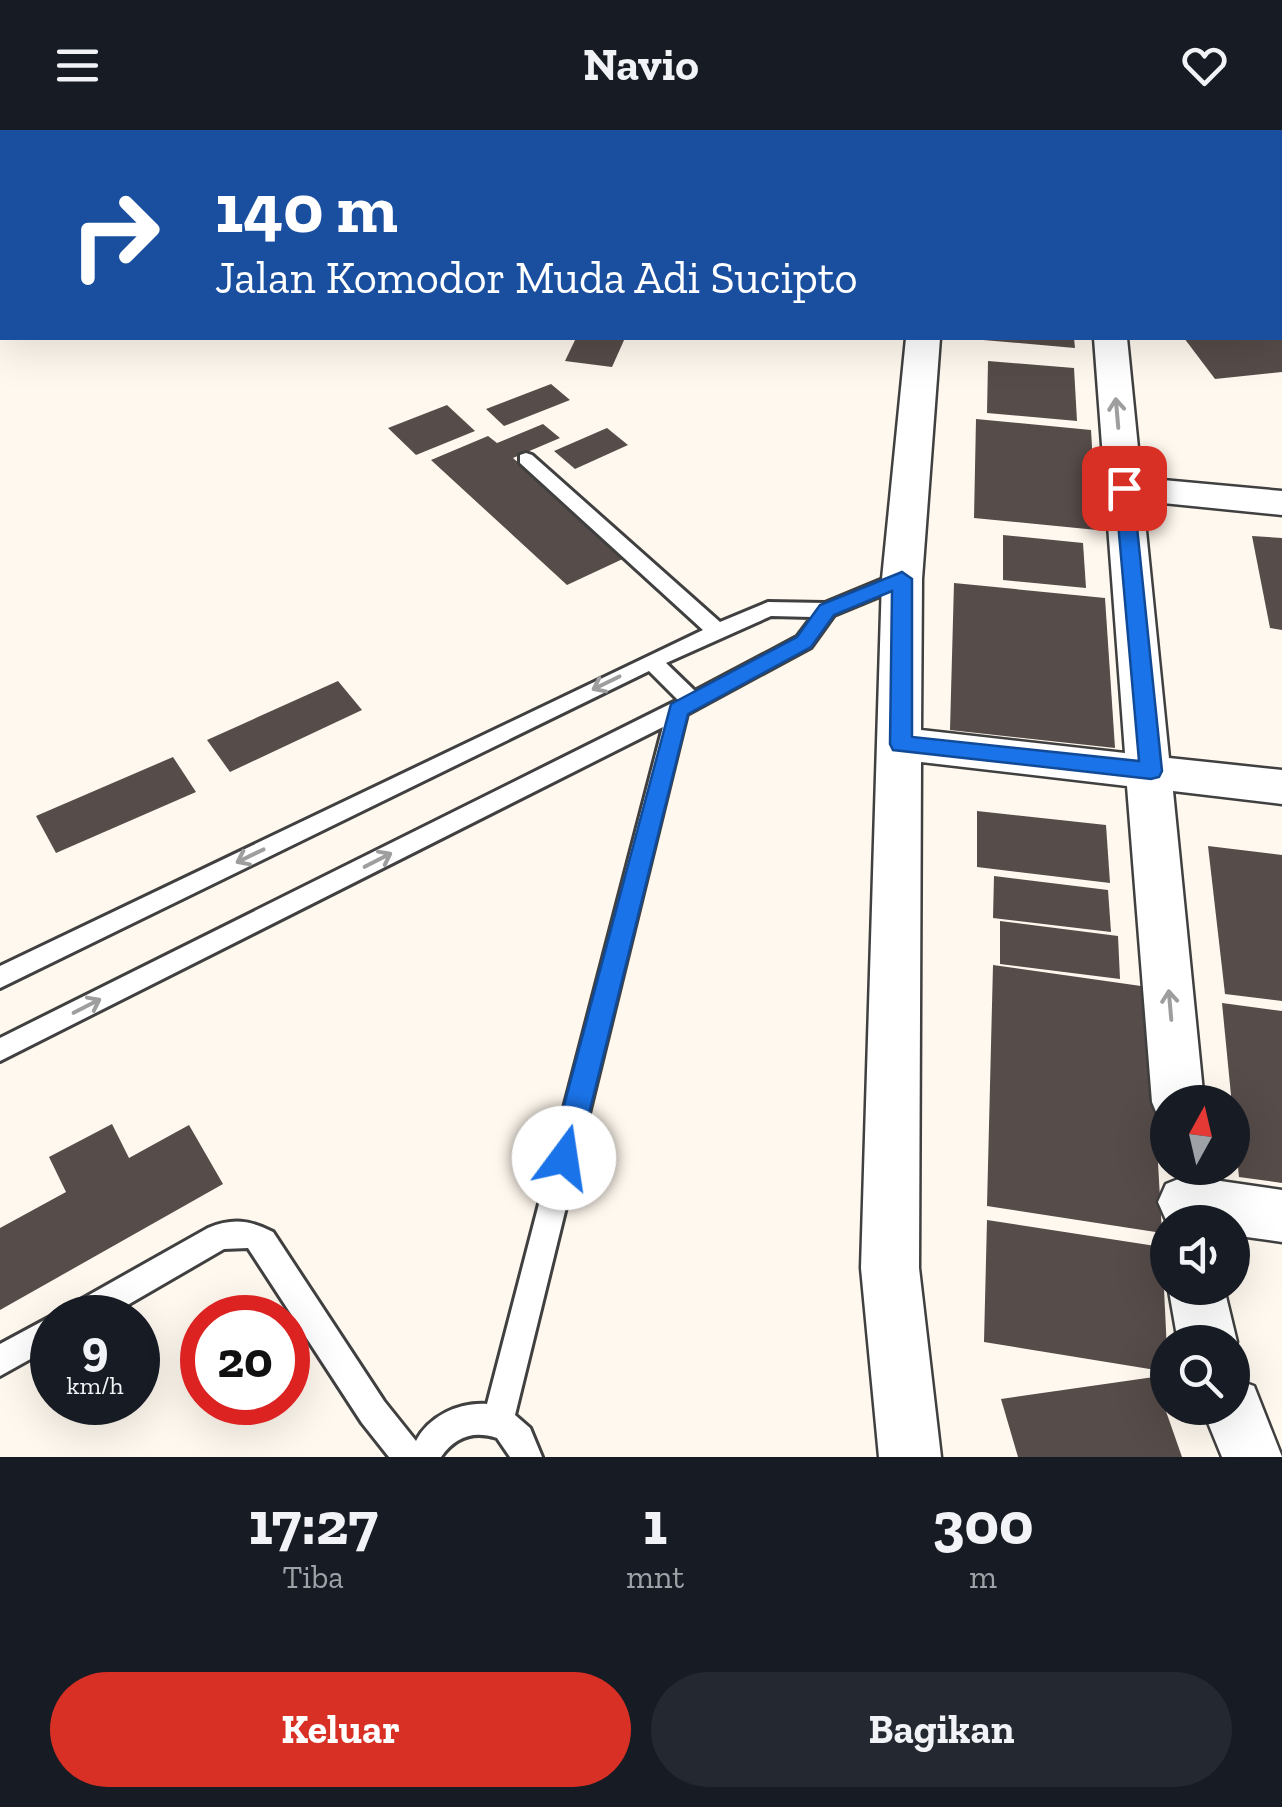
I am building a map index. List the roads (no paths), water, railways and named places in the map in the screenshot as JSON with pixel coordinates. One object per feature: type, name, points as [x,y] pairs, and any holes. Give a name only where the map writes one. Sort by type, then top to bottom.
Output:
[{"type":"street","points":[[910,1457],[890,1268],[902,579],[923,340]]},
{"type":"street","points":[[1110,340],[1177,1085]]},
{"type":"street","points":[[1124,488],[1282,503]]},
{"type":"street","points":[[901,744],[1282,786]]},
{"type":"street","points":[[1186,1197],[1282,1216]]},
{"type":"street","points":[[1240,1425],[1254,1457]]},
{"type":"lane","points":[[526,459],[718,632]]},
{"type":"lane","points":[[0,978],[652,661],[768,610],[827,610],[902,579]]},
{"type":"lane","points":[[0,1050],[686,706],[804,642],[827,610]]},
{"type":"lane","points":[[652,661],[686,706]]},
{"type":"lane","points":[[498,1420],[686,706]]},
{"type":"lane","points":[[116,1295],[218,1237],[236,1232],[252,1235],[263,1242],[373,1412],[409,1457]]},
{"type":"lane","points":[[0,1360],[30,1343]]},
{"type":"lane","points":[[424,1457],[428,1444],[447,1425],[473,1417],[498,1420],[514,1432],[526,1457]]}]
